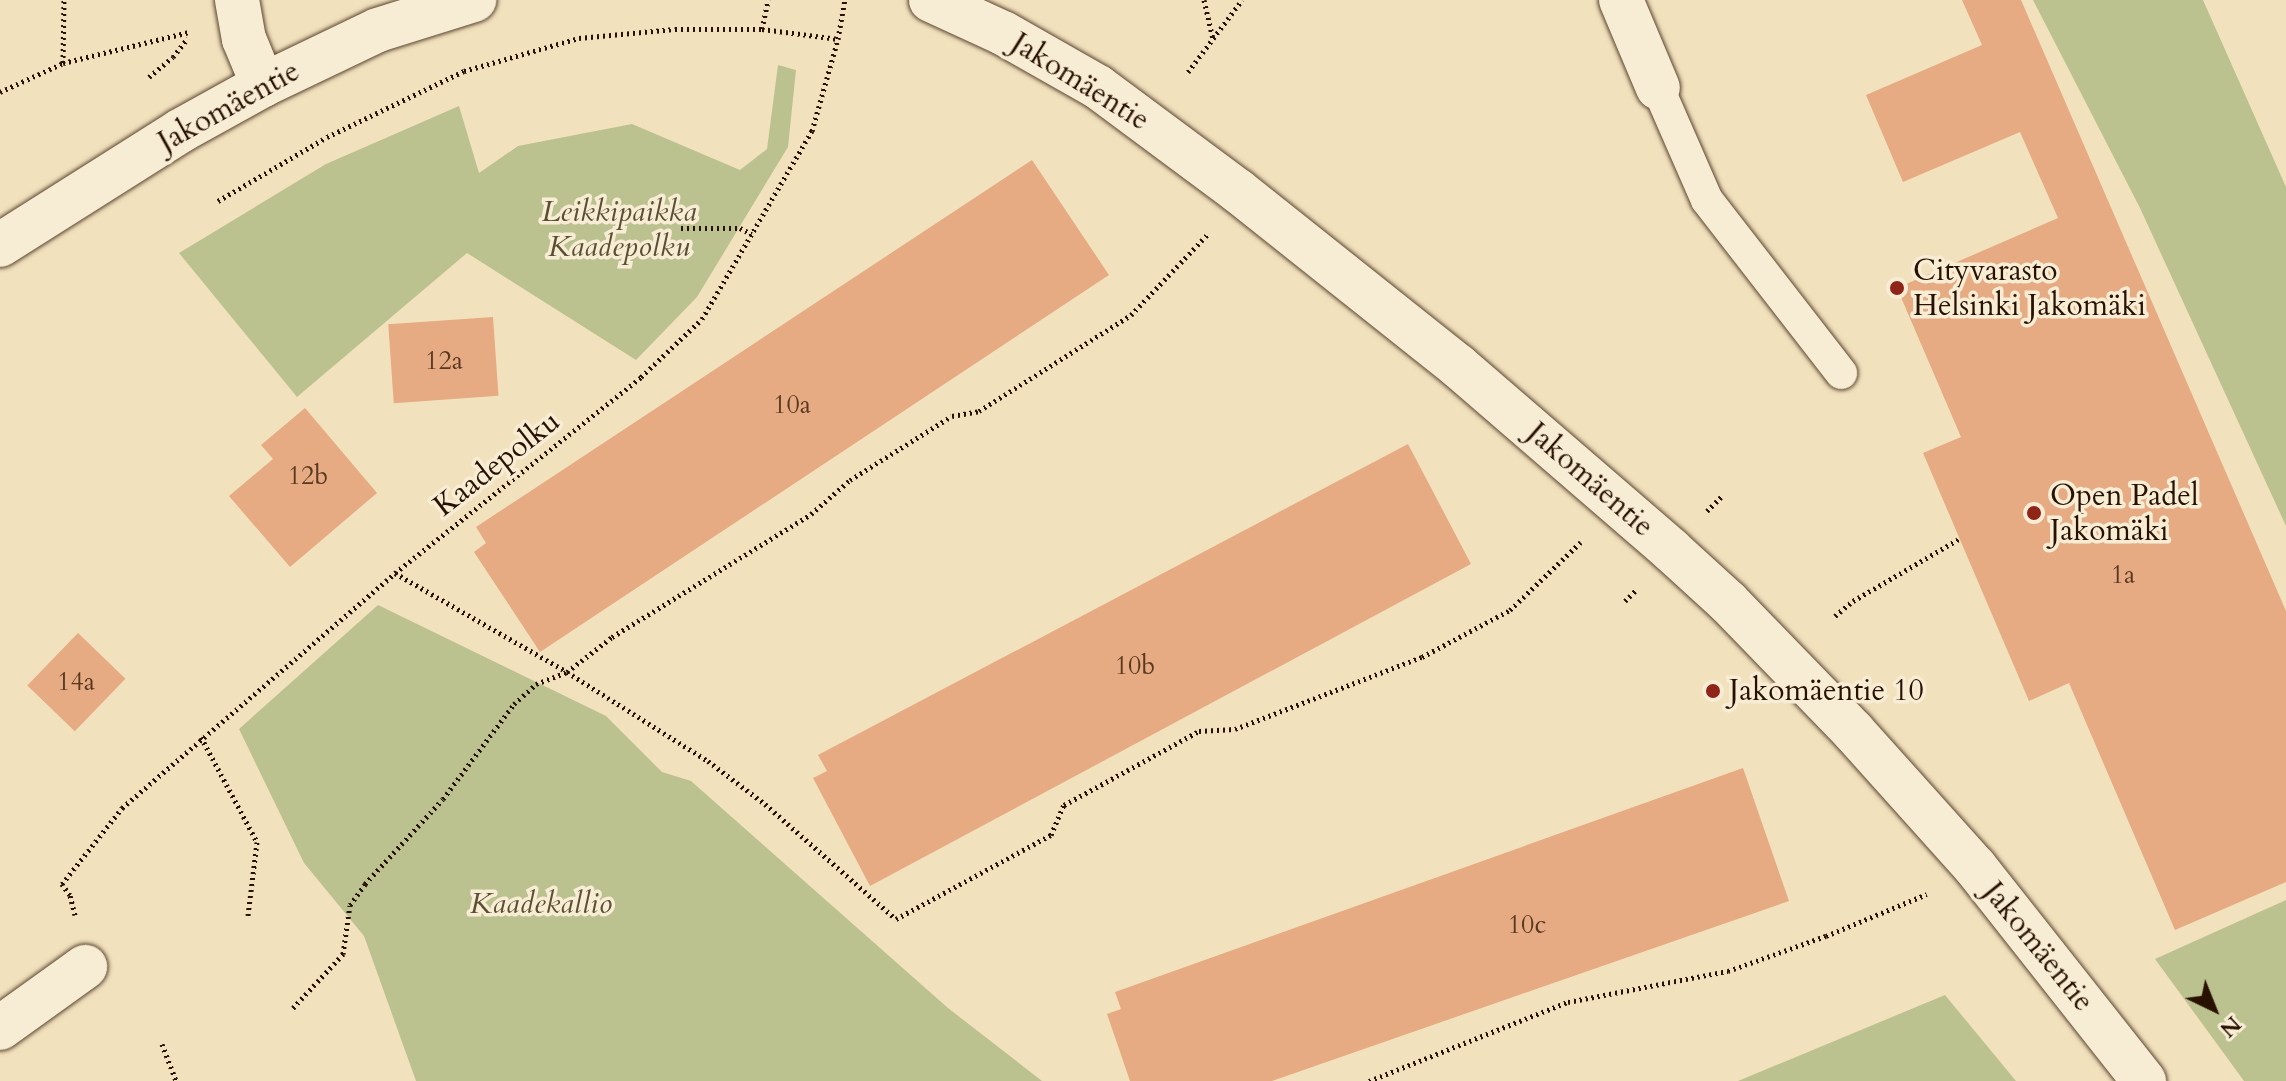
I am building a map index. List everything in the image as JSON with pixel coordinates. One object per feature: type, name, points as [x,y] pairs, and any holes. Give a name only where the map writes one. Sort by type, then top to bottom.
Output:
[{"type":"street","points":[[237,0],[244,39],[263,85]]},
{"type":"street","name":"Jakomäentie","points":[[0,245],[180,131],[263,85],[378,30],[474,0]]},
{"type":"street","name":"Jakomäentie","points":[[931,0],[1003,33],[1098,87],[1238,191],[1458,366],[1728,602],[1853,731],[1975,867],[2144,1081]]},
{"type":"street","points":[[1621,0],[1658,88]]},
{"type":"street","points":[[0,1028],[85,967]]},
{"type":"lane","points":[[1658,88],[1707,200],[1841,373]]},
{"type":"path","points":[[63,63],[64,0]]},
{"type":"path","points":[[762,29],[768,0]]},
{"type":"path","name":"Kaadepolku","points":[[62,884],[122,808],[201,737],[395,573],[641,377],[702,319],[812,131],[838,39],[845,0]]},
{"type":"path","points":[[1204,0],[1213,40]]},
{"type":"path","points":[[1188,72],[1242,0]]},
{"type":"path","points":[[218,201],[327,137],[464,71],[579,38],[675,29],[762,29],[838,39]]},
{"type":"path","points":[[0,92],[63,63],[193,31]]},
{"type":"path","points":[[293,1008],[343,954],[350,905],[365,884],[443,799],[514,704],[536,684],[567,672],[612,637],[811,514],[850,480],[952,416],[979,411],[1131,315],[1207,235],[1238,191]]},
{"type":"path","points":[[681,228],[740,228],[752,234]]},
{"type":"path","points":[[395,573],[567,672],[708,761],[765,804],[896,919],[1051,835],[1064,805],[1199,731],[1235,729],[1422,657],[1510,610],[1574,550],[1616,503]]},
{"type":"path","points":[[1835,616],[1853,601],[1959,539]]},
{"type":"path","points":[[201,737],[257,842],[248,915]]},
{"type":"path","points":[[1369,1081],[1568,1002],[1728,971],[1908,904],[1975,867]]},
{"type":"path","points":[[162,1044],[176,1081]]},
{"type":"green space","points":[[2033,0],[2203,0],[2286,187],[2286,526],[2140,208]]},
{"type":"green space","name":"Leikkipaikka Kaadepolku","points":[[778,65],[796,70],[788,147],[697,297],[636,360],[467,253],[297,397],[179,253],[326,164],[459,106],[479,173],[518,146],[632,124],[740,170],[767,149]]},
{"type":"green space","name":"Kaadekallio","points":[[378,605],[606,716],[662,772],[691,781],[948,1008],[1042,1081],[416,1081],[364,936],[304,863],[239,729]]},
{"type":"green space","points":[[2286,900],[2286,1081],[2244,1081],[2155,959]]},
{"type":"green space","points":[[1945,995],[2016,1081],[1738,1081]]},
{"type":"building","points":[[1962,0],[2021,0],[2286,611],[2286,882],[2175,930],[2069,683],[2029,701],[1923,453],[1961,437],[1897,288],[2058,218],[2020,132],[1903,182],[1866,95],[1982,45]]},
{"type":"building","points":[[1032,160],[1109,275],[540,652],[474,552],[486,543],[476,527]]},
{"type":"building","points":[[493,317],[499,396],[394,403],[388,324]]},
{"type":"building","points":[[305,408],[377,493],[290,567],[229,496],[273,459],[261,445]]},
{"type":"building","points":[[1408,444],[1471,564],[870,886],[813,778],[827,771],[818,755]]},
{"type":"building","points":[[78,633],[125,679],[75,731],[27,686]]},
{"type":"building","points":[[1743,768],[1789,901],[1272,1081],[1130,1081],[1107,1014],[1121,1009],[1115,992]]},
{"type":"place","name":"Cityvarasto Helsinki Jakomäki","points":[[1897,288]]},
{"type":"place","name":"Open Padel Jakomäki","points":[[2034,513]]},
{"type":"place","name":"Jakomäentie 10","points":[[1713,691]]}]
